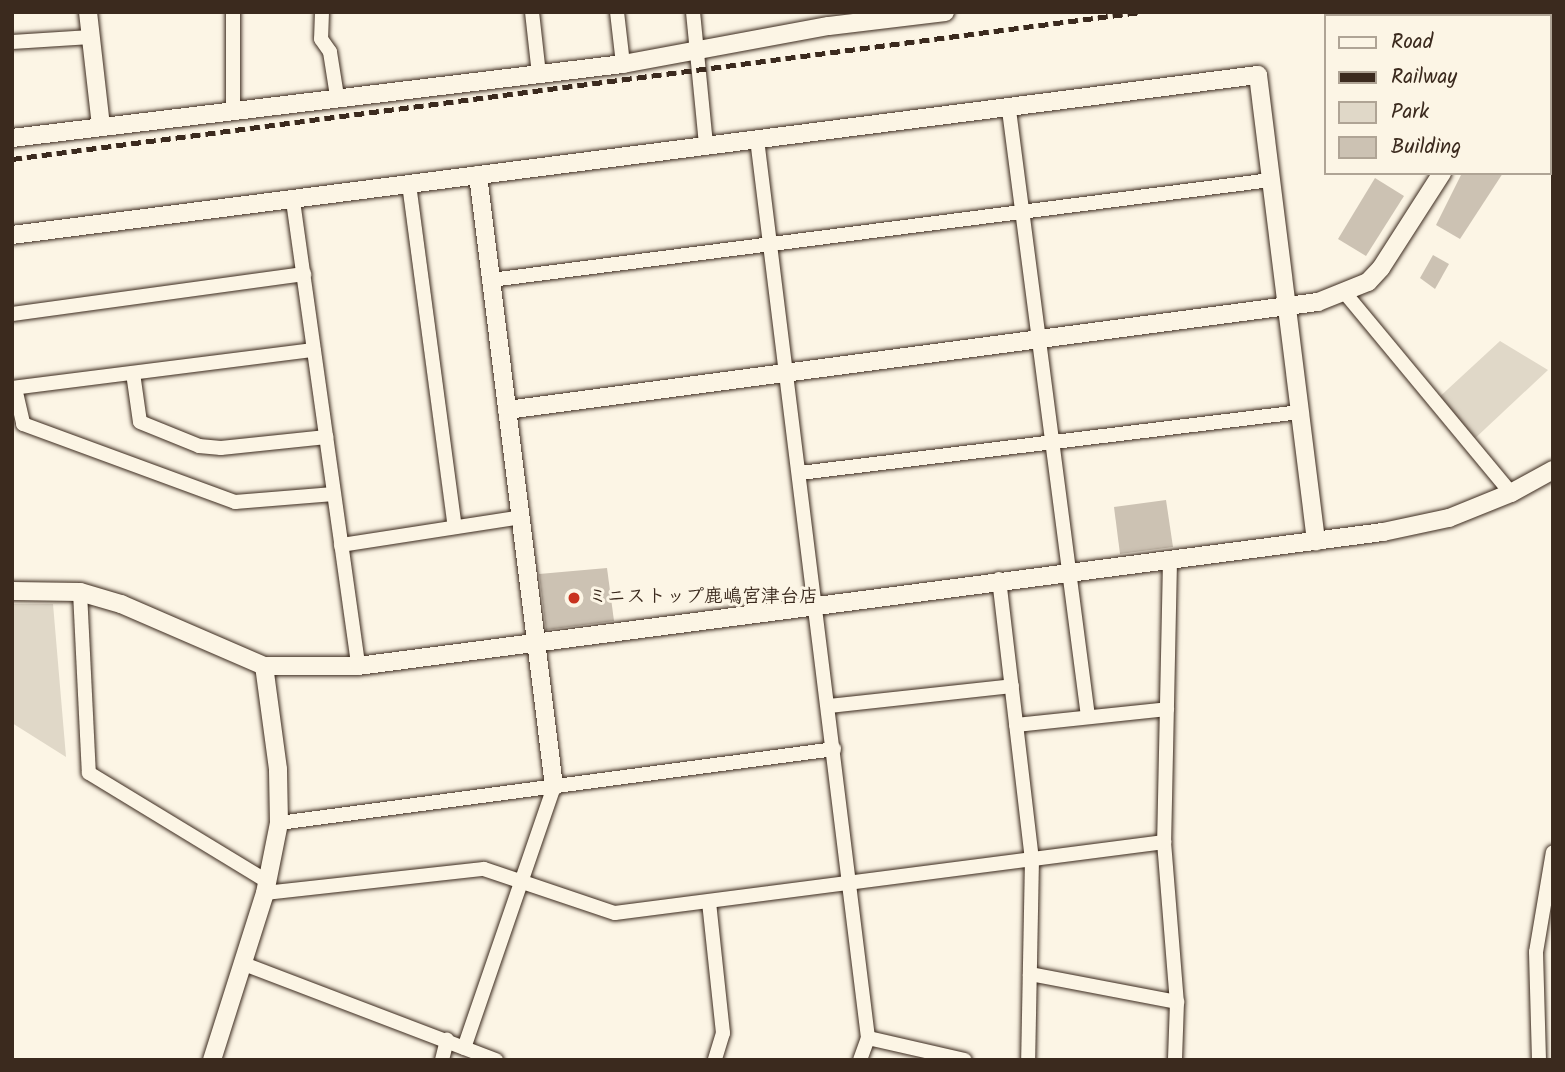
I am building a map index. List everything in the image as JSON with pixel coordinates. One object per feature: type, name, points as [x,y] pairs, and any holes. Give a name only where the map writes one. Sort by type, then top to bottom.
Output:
[{"type":"street","points":[[88,12],[101,126]]},
{"type":"street","points":[[233,12],[233,108]]},
{"type":"street","points":[[322,12],[321,39],[330,52],[337,96]]},
{"type":"street","points":[[531,12],[539,74]]},
{"type":"street","points":[[617,12],[623,64]]},
{"type":"street","points":[[693,12],[706,145]]},
{"type":"street","points":[[12,138],[233,108],[623,64],[699,52],[828,19],[945,12]]},
{"type":"street","points":[[12,42],[91,37]]},
{"type":"street","points":[[12,235],[293,201],[706,145],[1009,110],[1258,75],[1316,541]]},
{"type":"street","points":[[1009,110],[1088,718]]},
{"type":"street","points":[[757,139],[817,603],[868,1038],[860,1060]]},
{"type":"street","points":[[464,1048],[554,786],[478,175]]},
{"type":"street","points":[[507,410],[1287,308],[1345,293],[1368,282],[1396,251],[1441,175]]},
{"type":"street","points":[[491,280],[1271,180]]},
{"type":"street","points":[[409,184],[455,527]]},
{"type":"street","points":[[293,201],[358,666]]},
{"type":"street","points":[[12,314],[304,274]]},
{"type":"street","points":[[1345,293],[1511,493]]},
{"type":"street","points":[[314,350],[14,388],[23,424],[235,502],[334,494]]},
{"type":"street","points":[[133,373],[140,422],[199,446],[221,448],[326,436]]},
{"type":"street","points":[[800,473],[1300,412]]},
{"type":"street","points":[[12,591],[80,592],[121,604],[264,666],[358,666],[999,579],[1170,561],[1316,541],[1449,517],[1511,493],[1553,470]]},
{"type":"street","points":[[341,545],[521,517]]},
{"type":"street","points":[[1170,561],[1164,842],[1177,1002],[1175,1060]]},
{"type":"street","points":[[999,579],[1032,859],[1028,1060]]},
{"type":"street","points":[[80,592],[89,773],[266,888],[484,869],[615,913],[1164,842]]},
{"type":"street","points":[[212,1060],[266,888],[279,823],[278,769],[264,666]]},
{"type":"street","points":[[829,706],[1012,687]]},
{"type":"street","points":[[1016,725],[1167,709]]},
{"type":"street","points":[[279,823],[834,750]]},
{"type":"street","points":[[1539,1060],[1536,952],[1553,852]]},
{"type":"street","points":[[709,902],[723,1033],[715,1060]]},
{"type":"street","points":[[244,964],[496,1060]]},
{"type":"street","points":[[1030,974],[1177,1002]]},
{"type":"street","points":[[868,1038],[936,1057],[965,1060]]},
{"type":"street","points":[[442,1060],[447,1041]]},
{"type":"green space","points":[[1500,341],[1548,370],[1470,443],[1435,401]]},
{"type":"green space","points":[[12,604],[53,604],[66,757],[12,723]]},
{"type":"building","points":[[1461,175],[1502,175],[1460,239],[1436,225]]},
{"type":"building","points":[[1375,178],[1404,196],[1366,256],[1338,239]]},
{"type":"building","points":[[1433,255],[1449,264],[1435,289],[1420,278]]},
{"type":"building","points":[[1166,500],[1173,547],[1120,554],[1114,507]]},
{"type":"building","name":"ミニストップ鹿嶋宮津台店","points":[[607,568],[614,621],[546,630],[539,574]]},
{"type":"railway","points":[[12,159],[1140,12]]},
{"type":"place","name":"ミニストップ鹿嶋宮津台店","points":[[574,598]]}]
